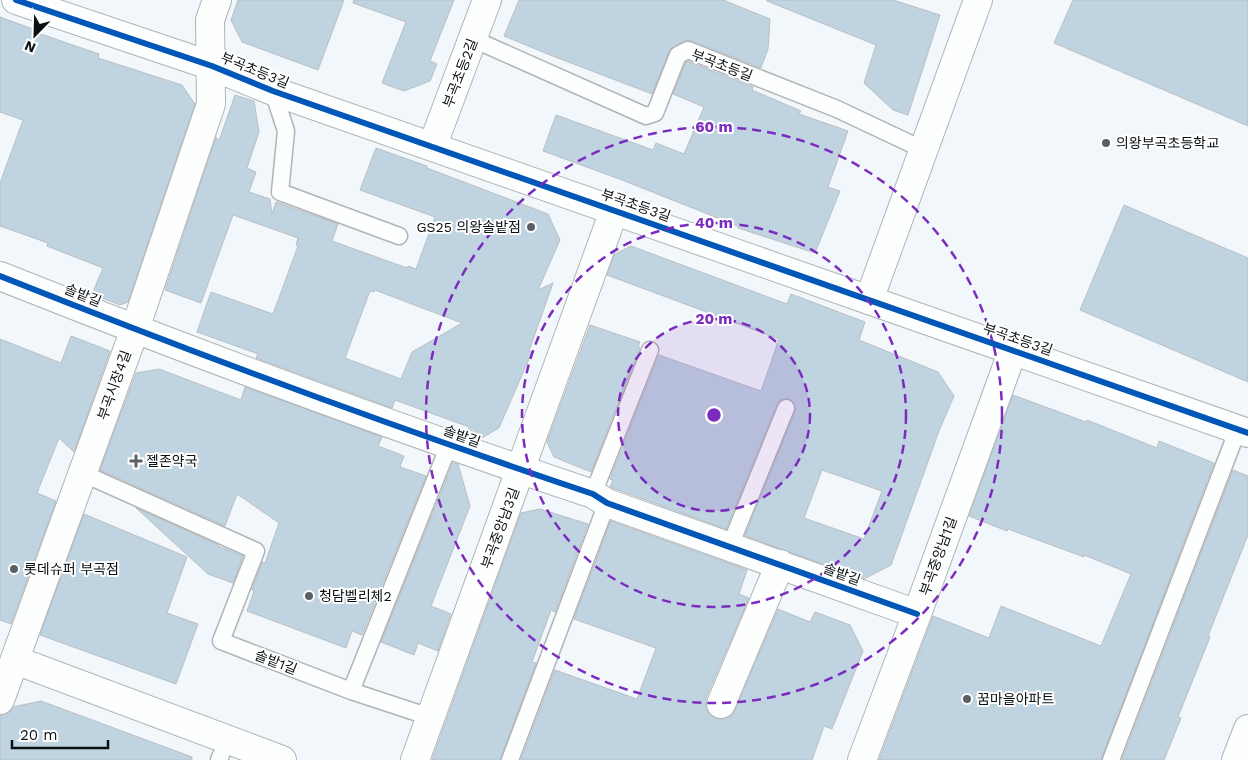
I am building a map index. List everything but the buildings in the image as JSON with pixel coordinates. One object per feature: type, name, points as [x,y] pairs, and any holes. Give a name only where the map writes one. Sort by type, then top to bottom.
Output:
[{"type":"street","name":"부곡초등3길","points":[[16,0],[212,66],[273,91],[1243,431]]},
{"type":"street","name":"부곡시장4길","points":[[0,700],[135,329],[211,104],[210,20],[217,0]]},
{"type":"street","name":"부곡초등2길","points":[[432,147],[487,0]]},
{"type":"street","points":[[869,300],[978,0]]},
{"type":"street","name":"부곡중앙남3길","points":[[415,760],[614,211]]},
{"type":"street","name":"솔밭길","points":[[0,276],[135,329],[449,445],[917,614]]},
{"type":"street","name":"부곡중앙남1길","points":[[862,760],[1013,350]]},
{"type":"street","points":[[721,704],[780,564]]},
{"type":"street","points":[[15,660],[282,760]]},
{"type":"street","points":[[1236,760],[1248,729]]},
{"type":"lane","name":"부곡초등길","points":[[473,39],[646,116],[655,113],[678,55],[688,50],[837,109],[924,150]]},
{"type":"lane","name":"부곡초등3길","points":[[273,91],[286,131],[280,192],[399,236]]},
{"type":"lane","points":[[510,760],[650,350]]},
{"type":"lane","points":[[730,546],[786,408]]},
{"type":"lane","name":"부곡초등3길","points":[[1111,760],[1243,431]]},
{"type":"lane","points":[[430,717],[351,691],[449,445]]},
{"type":"lane","name":"솔밭1길","points":[[82,473],[256,550],[221,641],[351,691]]},
{"type":"cycle path","points":[[16,0],[212,66],[273,91],[1248,433]]},
{"type":"cycle path","points":[[0,276],[147,334],[295,389],[593,494],[607,503],[917,614]]},
{"type":"place","name":"의왕부곡초등학교","points":[[1106,143]]},
{"type":"place","name":"GS25 의왕솔밭점","points":[[531,227]]},
{"type":"place","name":"젤존약국","points":[[136,461]]},
{"type":"place","name":"롯데슈퍼 부곡점","points":[[14,569]]},
{"type":"place","name":"청담벨리체2","points":[[309,596]]},
{"type":"place","name":"꿈마을아파트","points":[[967,699]]}]
